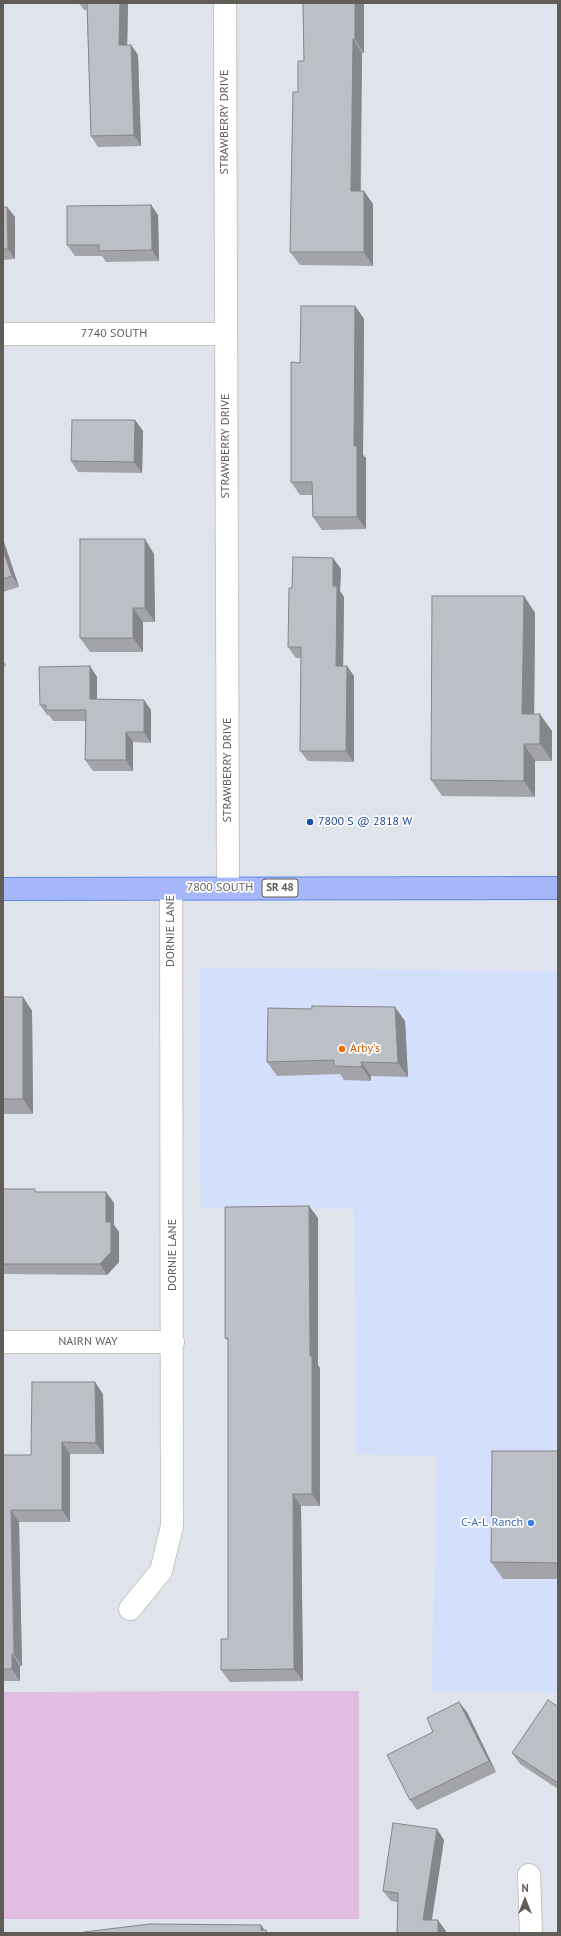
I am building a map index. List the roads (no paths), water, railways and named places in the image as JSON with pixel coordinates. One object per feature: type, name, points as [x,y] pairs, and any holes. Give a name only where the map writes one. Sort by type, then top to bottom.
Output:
[{"type":"main road","name":"7800 SOUTH","points":[[3,889],[558,888]]},
{"type":"street","name":"STRAWBERRY DRIVE","points":[[225,3],[228,888]]},
{"type":"street","name":"7740 SOUTH","points":[[3,334],[225,334]]},
{"type":"street","name":"DORNIE LANE","points":[[130,1609],[161,1571],[172,1526],[173,1342],[171,889]]},
{"type":"street","name":"NAIRN WAY","points":[[3,1342],[173,1342]]},
{"type":"street","points":[[529,1875],[531,1933]]},
{"type":"place","name":"7800 S @ 2818 W","points":[[310,822]]},
{"type":"place","name":"Arby's","points":[[342,1049]]},
{"type":"place","name":"C-A-L Ranch","points":[[531,1523]]}]
